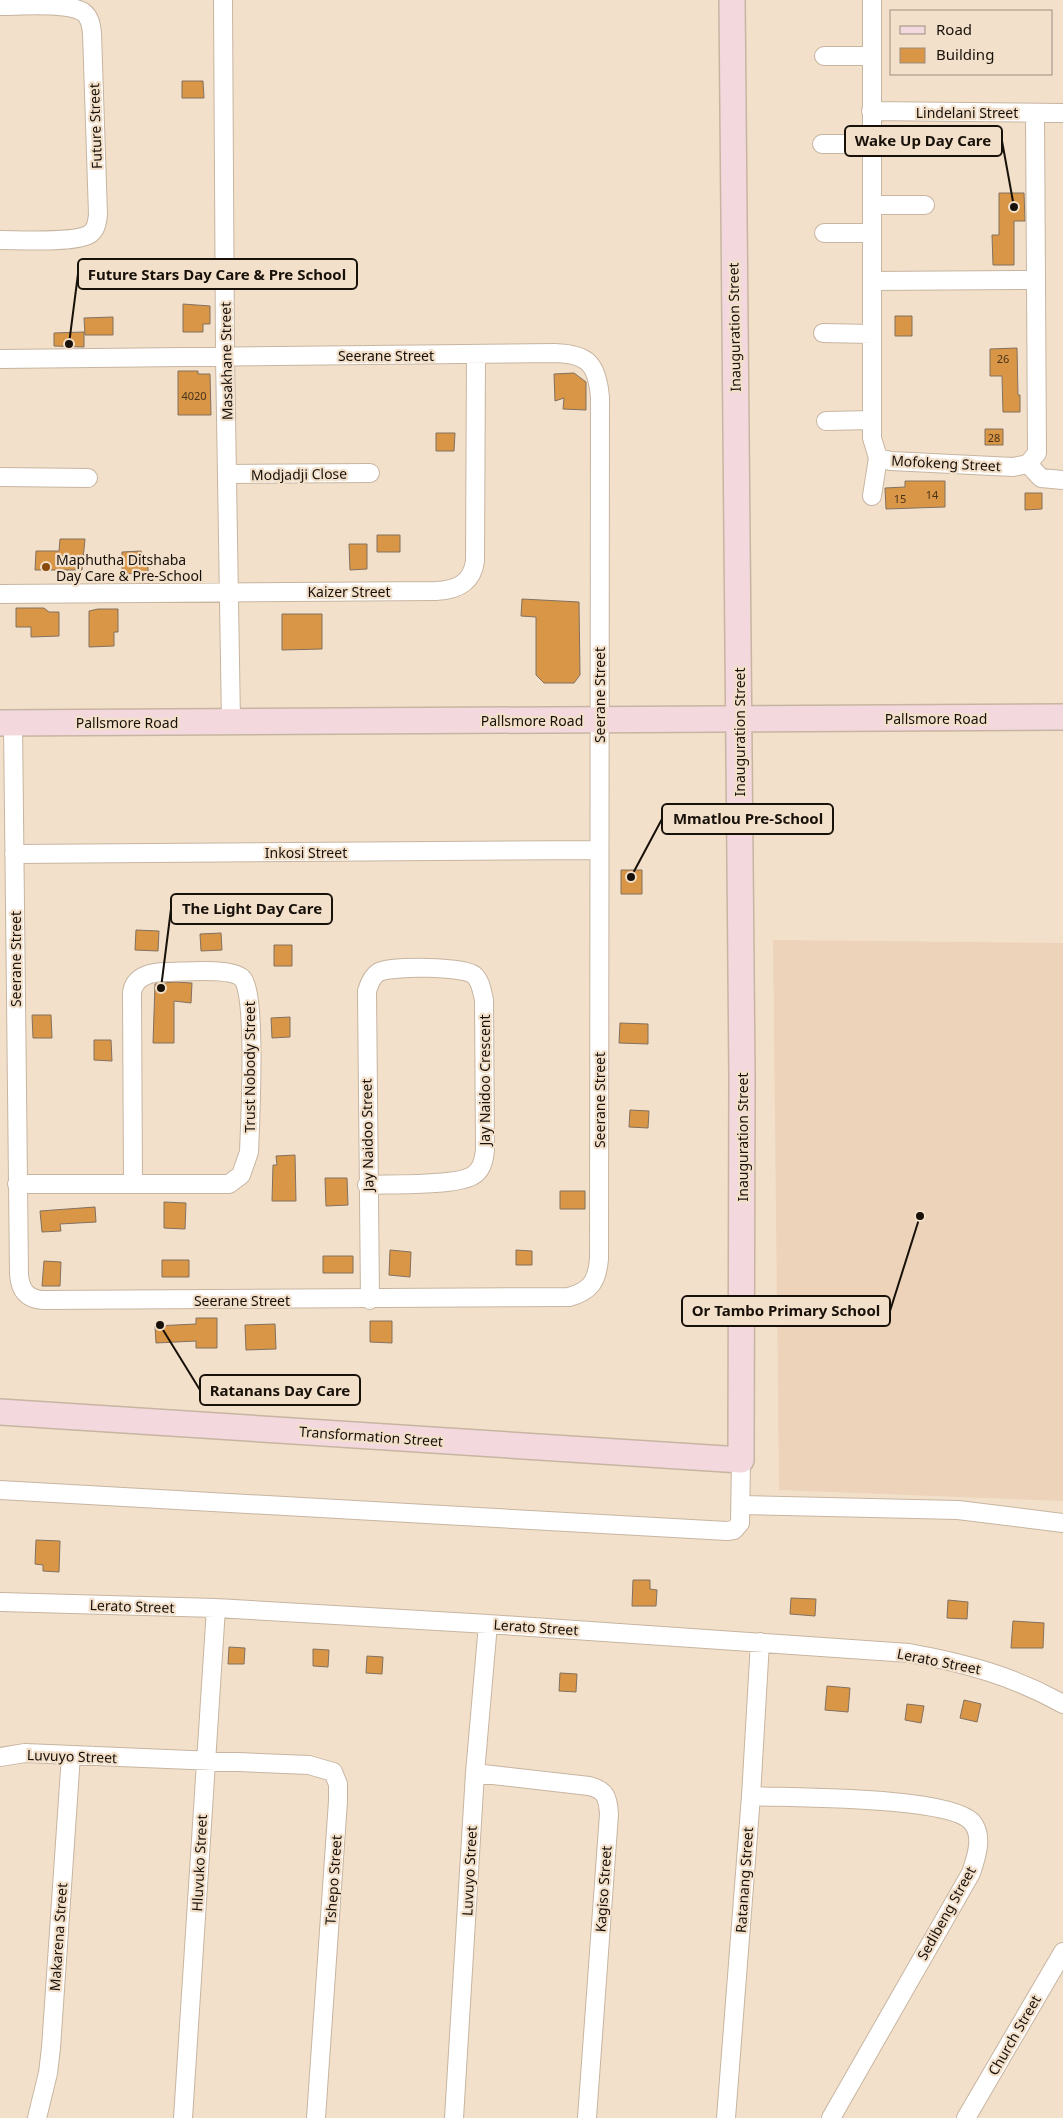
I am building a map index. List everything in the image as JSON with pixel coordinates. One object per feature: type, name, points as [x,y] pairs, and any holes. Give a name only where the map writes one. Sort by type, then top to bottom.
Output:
[{"type":"street","name":"Masakhane Street","points":[[223,0],[230,722]]},
{"type":"street","name":"Inauguration Street","points":[[0,1490],[727,1531],[734,1530],[740,1523],[742,1076],[732,0]]},
{"type":"street","name":"Mofokeng Street","points":[[872,0],[872,438],[878,458],[891,461],[1013,467],[1028,464]]},
{"type":"street","name":"Future Street","points":[[0,6],[64,7],[82,11],[87,16],[92,33],[98,215],[94,231],[88,235],[70,238],[0,240]]},
{"type":"street","points":[[824,56],[872,56]]},
{"type":"street","name":"Lindelani Street","points":[[872,111],[1063,113]]},
{"type":"street","points":[[1035,113],[1038,444],[1034,458],[1028,464],[1041,478],[1063,480]]},
{"type":"street","points":[[822,144],[872,144]]},
{"type":"street","points":[[872,205],[926,206]]},
{"type":"street","points":[[824,234],[872,232]]},
{"type":"street","points":[[872,281],[1036,280]]},
{"type":"street","points":[[823,333],[872,334]]},
{"type":"street","name":"Seerane Street","points":[[0,359],[225,355],[566,353],[586,358],[596,374],[600,397],[599,1259],[595,1281],[590,1288],[580,1294],[569,1296],[370,1300],[43,1300],[31,1298],[23,1291],[19,1281],[17,1184],[14,854],[6,723]]},
{"type":"street","name":"Kaizer Street","points":[[0,594],[436,591],[456,589],[469,579],[474,571],[475,561],[476,354]]},
{"type":"street","points":[[826,421],[872,420]]},
{"type":"street","points":[[872,496],[878,458]]},
{"type":"street","name":"Modjadji Close","points":[[228,474],[370,473]]},
{"type":"street","points":[[0,477],[88,478]]},
{"type":"street","name":"Pallsmore Road","points":[[6,723],[1063,717]]},
{"type":"street","name":"Inkosi Street","points":[[14,854],[599,850]]},
{"type":"street","name":"Jay Naidoo Crescent","points":[[367,1185],[457,1181],[468,1178],[481,1167],[485,1150],[484,1000],[478,980],[470,972],[454,969],[390,969],[378,973]]},
{"type":"street","name":"Trust Nobody Street","points":[[17,1184],[133,1182],[229,1184],[235,1181],[245,1168],[249,1152],[251,1008],[246,984],[237,975],[220,972],[160,972],[143,976],[134,983],[132,993],[133,1182]]},
{"type":"street","name":"Jay Naidoo Street","points":[[370,1300],[366,1001],[369,983],[378,973]]},
{"type":"street","name":"Transformation Street","points":[[0,1412],[741,1460]]},
{"type":"street","points":[[741,1505],[958,1510],[1063,1523]]},
{"type":"street","name":"Lerato Street","points":[[0,1602],[216,1608],[760,1642],[909,1654],[972,1665],[1020,1682],[1063,1704]]},
{"type":"street","name":"Hluvuko Street","points":[[183,2118],[216,1608]]},
{"type":"street","name":"Luvuyo Street","points":[[454,2118],[475,1773],[488,1624]]},
{"type":"street","name":"Ratanang Street","points":[[726,2118],[751,1796],[760,1642]]},
{"type":"street","name":"Luvuyo Street","points":[[0,1757],[25,1753],[205,1762]]},
{"type":"street","name":"Makarena Street","points":[[37,2118],[48,2073],[51,2048],[71,1755]]},
{"type":"street","name":"Tshepo Street","points":[[205,1762],[309,1765],[328,1769],[336,1776],[338,1801],[316,2118]]},
{"type":"street","name":"Kagiso Street","points":[[475,1773],[589,1786],[600,1788],[606,1794],[609,1814],[587,2118]]},
{"type":"street","name":"Sedibeng Street","points":[[751,1796],[928,1806],[962,1814],[972,1822],[977,1831],[978,1846],[971,1873],[831,2118]]},
{"type":"street","name":"Church Street","points":[[966,2118],[1063,1952]]},
{"type":"shaded area","points":[[773,940],[1063,943],[1063,1501],[779,1490]]},
{"type":"building","points":[[182,81],[203,81],[204,98],[182,98]]},
{"type":"building","points":[[999,193],[1024,193],[1025,221],[1014,221],[1014,265],[993,265],[992,235],[999,235]]},
{"type":"building","points":[[183,304],[210,306],[210,324],[203,324],[203,332],[183,332]]},
{"type":"building","points":[[895,316],[912,316],[912,336],[895,336]]},
{"type":"building","points":[[113,317],[113,335],[85,335],[84,318]]},
{"type":"building","points":[[84,332],[84,347],[54,346],[54,333]]},
{"type":"building","points":[[1017,348],[1020,412],[1003,412],[1002,376],[990,376],[990,349]]},
{"type":"building","points":[[178,371],[198,371],[198,374],[210,374],[211,415],[178,415]]},
{"type":"building","points":[[574,373],[586,382],[586,410],[563,409],[564,398],[555,401],[554,374]]},
{"type":"building","points":[[985,429],[1003,429],[1003,445],[985,445]]},
{"type":"building","points":[[436,433],[455,433],[454,451],[436,451]]},
{"type":"building","points":[[905,481],[945,481],[945,507],[886,509],[885,488],[905,487]]},
{"type":"building","points":[[1025,493],[1042,493],[1042,509],[1025,510]]},
{"type":"building","points":[[377,535],[400,535],[400,552],[377,552]]},
{"type":"building","points":[[60,539],[85,539],[82,570],[35,570],[36,551],[59,551]]},
{"type":"building","points":[[349,544],[367,544],[367,569],[350,570]]},
{"type":"building","points":[[141,551],[144,560],[148,559],[148,573],[122,574],[122,552]]},
{"type":"building","points":[[522,599],[579,602],[580,675],[574,683],[544,683],[536,675],[536,617],[521,616]]},
{"type":"building","points":[[16,608],[44,608],[49,612],[59,612],[59,636],[31,637],[31,627],[16,627]]},
{"type":"building","points":[[118,609],[118,632],[114,632],[114,646],[89,647],[89,611]]},
{"type":"building","points":[[282,614],[322,614],[322,649],[282,650]]},
{"type":"building","points":[[621,870],[642,870],[642,894],[621,894]]},
{"type":"building","points":[[136,930],[159,931],[158,951],[135,950]]},
{"type":"building","points":[[221,933],[222,950],[201,951],[200,934]]},
{"type":"building","points":[[274,945],[292,945],[292,966],[274,966]]},
{"type":"building","points":[[192,983],[191,1003],[174,1001],[174,1043],[153,1043],[155,984]]},
{"type":"building","points":[[32,1015],[51,1015],[52,1038],[33,1038]]},
{"type":"building","points":[[290,1017],[290,1037],[272,1038],[271,1018]]},
{"type":"building","points":[[620,1023],[648,1024],[648,1044],[619,1043]]},
{"type":"building","points":[[94,1040],[111,1040],[112,1061],[94,1060]]},
{"type":"building","points":[[630,1110],[649,1111],[648,1128],[629,1127]]},
{"type":"building","points":[[295,1155],[296,1201],[272,1201],[273,1165],[277,1165],[276,1156]]},
{"type":"building","points":[[325,1178],[347,1178],[348,1205],[326,1206]]},
{"type":"building","points":[[560,1191],[585,1191],[585,1209],[560,1209]]},
{"type":"building","points":[[164,1202],[186,1203],[185,1229],[164,1228]]},
{"type":"building","points":[[95,1207],[96,1222],[60,1224],[61,1231],[42,1232],[40,1211]]},
{"type":"building","points":[[390,1250],[411,1252],[410,1277],[389,1275]]},
{"type":"building","points":[[516,1250],[532,1251],[532,1265],[516,1265]]},
{"type":"building","points":[[323,1256],[353,1256],[353,1273],[323,1273]]},
{"type":"building","points":[[162,1260],[189,1260],[189,1277],[162,1277]]},
{"type":"building","points":[[44,1261],[61,1262],[60,1286],[42,1286]]},
{"type":"building","points":[[196,1318],[217,1318],[217,1348],[196,1348],[196,1341],[156,1343],[155,1326],[196,1324]]},
{"type":"building","points":[[370,1321],[392,1321],[392,1343],[370,1342]]},
{"type":"building","points":[[275,1324],[276,1349],[246,1350],[245,1325]]},
{"type":"building","points":[[36,1540],[60,1541],[59,1572],[43,1571],[43,1565],[35,1564]]},
{"type":"building","points":[[633,1580],[650,1580],[650,1589],[657,1590],[656,1606],[632,1606]]},
{"type":"building","points":[[791,1598],[816,1599],[815,1616],[790,1614]]},
{"type":"building","points":[[948,1600],[968,1602],[967,1619],[947,1618]]},
{"type":"building","points":[[1013,1621],[1044,1623],[1043,1648],[1011,1648]]},
{"type":"building","points":[[229,1647],[245,1648],[244,1664],[228,1664]]},
{"type":"building","points":[[313,1649],[329,1650],[328,1667],[313,1666]]},
{"type":"building","points":[[367,1656],[383,1657],[382,1674],[366,1673]]},
{"type":"building","points":[[560,1673],[577,1674],[576,1692],[559,1691]]},
{"type":"building","points":[[827,1686],[850,1688],[848,1712],[825,1710]]},
{"type":"building","points":[[964,1700],[981,1704],[977,1722],[960,1718]]},
{"type":"building","points":[[907,1704],[924,1706],[921,1723],[905,1720]]},
{"type":"place","name":"Wake Up Day Care","points":[[1014,207]]},
{"type":"place","name":"Future Stars Day Care & Pre School","points":[[69,344]]},
{"type":"place","name":"Maphutha Ditshaba Day Care & Pre-School","points":[[46,567]]},
{"type":"place","name":"Mmatlou Pre-School","points":[[631,877]]},
{"type":"place","name":"The Light Day Care","points":[[161,988]]},
{"type":"place","name":"Or Tambo Primary School","points":[[920,1216]]},
{"type":"place","name":"Ratanans Day Care","points":[[160,1325]]}]
